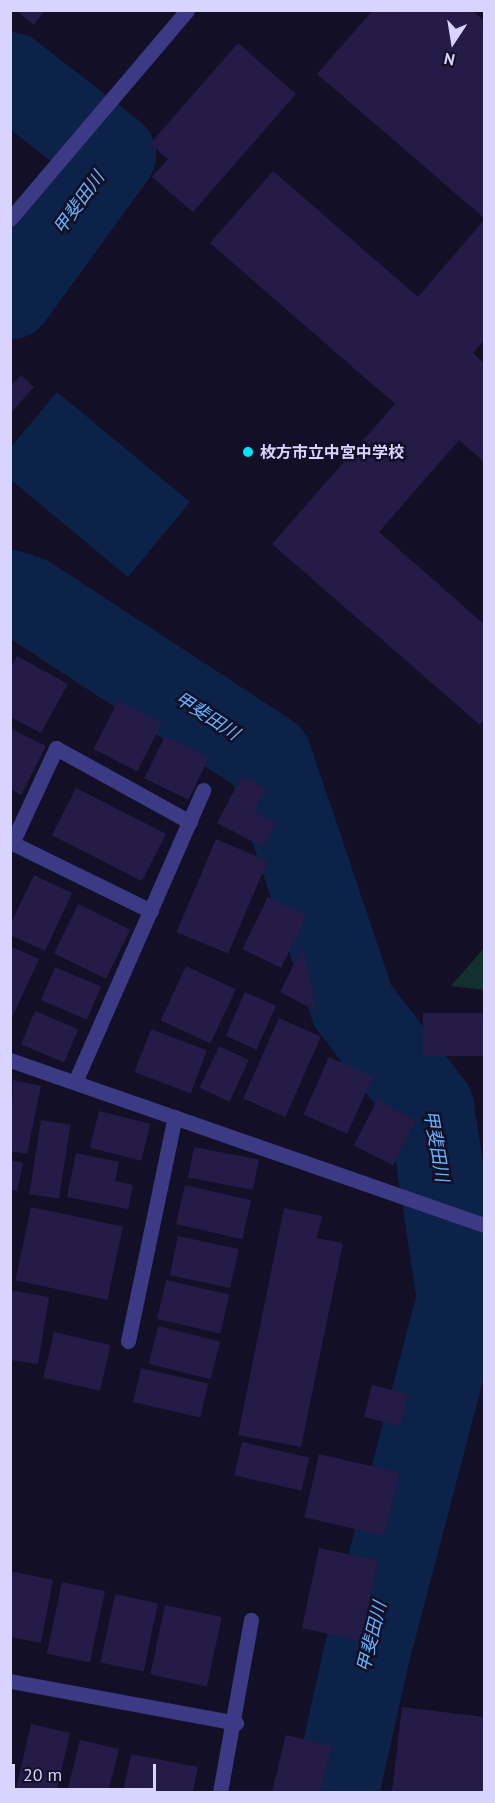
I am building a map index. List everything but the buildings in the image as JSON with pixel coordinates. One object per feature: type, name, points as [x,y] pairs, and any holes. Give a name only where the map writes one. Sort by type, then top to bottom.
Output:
[{"type":"street","points":[[10,219],[37,192],[115,94],[187,10]]},
{"type":"street","points":[[151,911],[12,843],[56,748],[190,822]]},
{"type":"street","points":[[75,1082],[203,790]]},
{"type":"street","points":[[10,1060],[398,1194],[480,1225]]},
{"type":"street","points":[[128,1341],[175,1117]]},
{"type":"street","points":[[220,1792],[236,1722],[251,1620]]},
{"type":"street","points":[[10,1681],[236,1722]]},
{"type":"green space","points":[[484,948],[484,990],[451,986]]},
{"type":"water","points":[[57,392],[190,502],[128,577],[11,480],[11,447]]},
{"type":"waterway","name":"甲斐田川","points":[[10,75],[113,155],[10,297]]},
{"type":"waterway","name":"甲斐田川","points":[[10,593],[28,599],[269,757],[353,1006],[431,1107],[460,1299],[365,1662],[336,1792]]},
{"type":"place","name":"枚方市立中宮中学校","points":[[248,452]]}]
